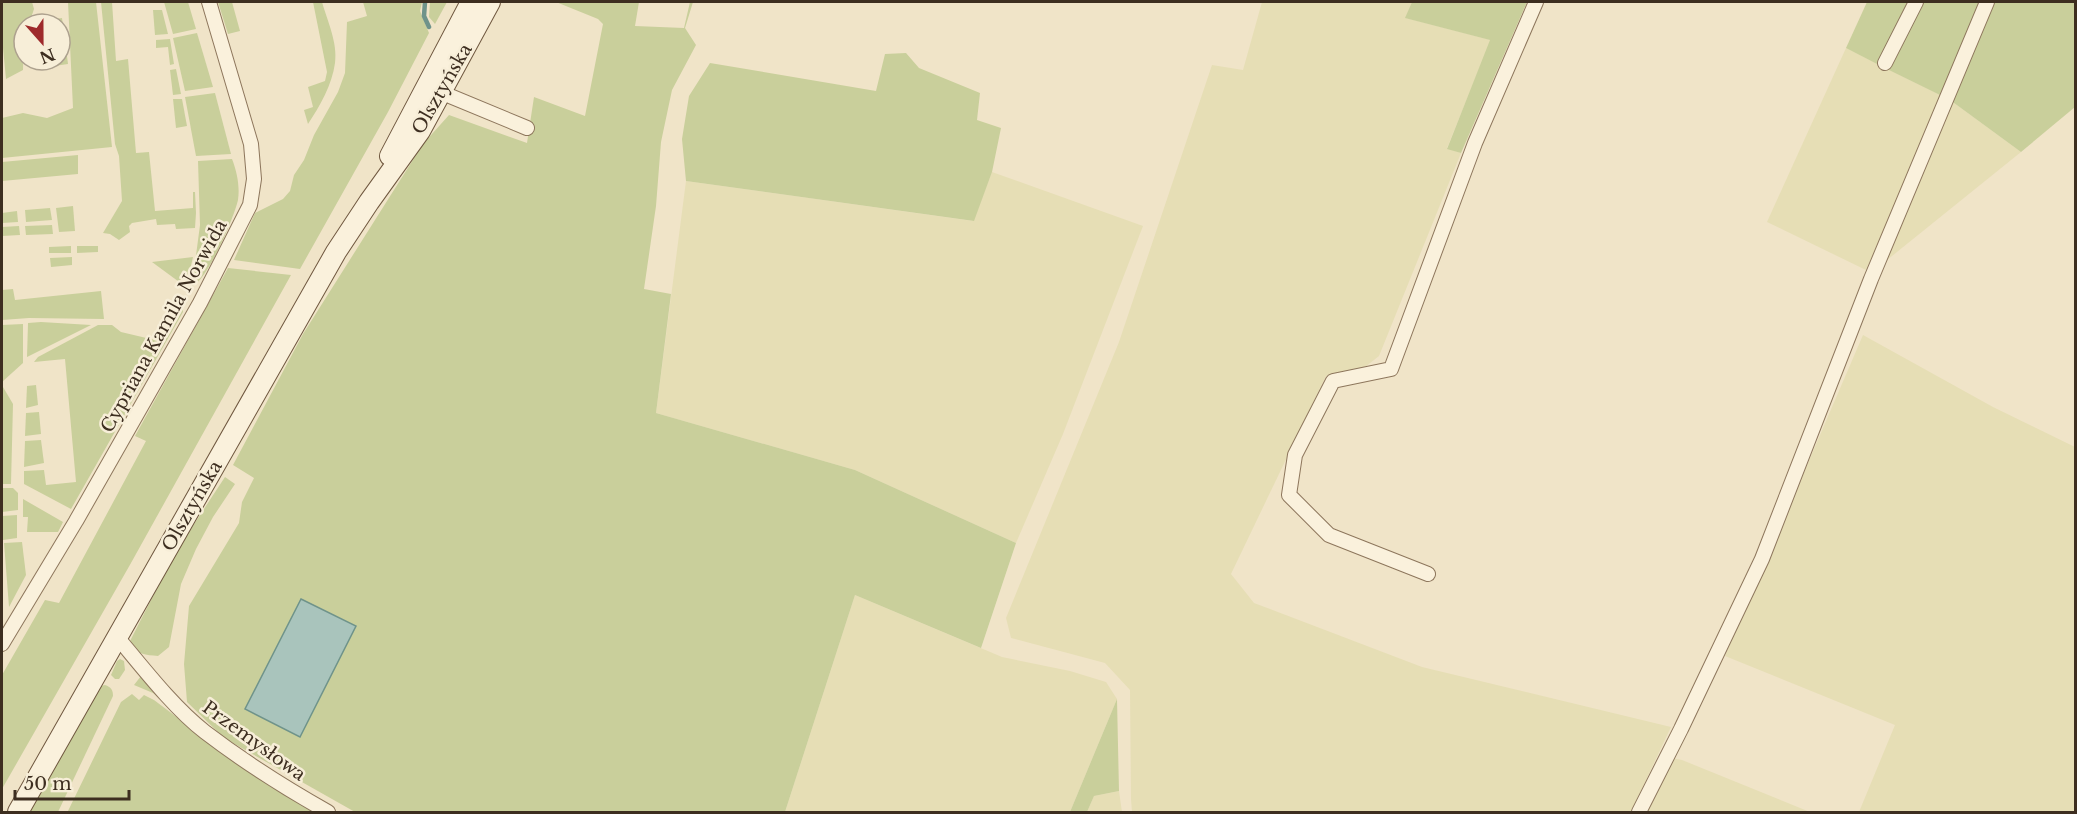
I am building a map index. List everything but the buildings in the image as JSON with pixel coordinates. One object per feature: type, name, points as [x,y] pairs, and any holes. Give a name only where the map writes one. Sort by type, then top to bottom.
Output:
[{"type":"main road","name":"Olsztyńska","points":[[434,89],[471,2]]},
{"type":"main road","name":"Olsztyńska","points":[[18,813],[330,262],[369,202],[434,89],[490,2]]},
{"type":"street","name":"Cypriana Kamila Norwida","points":[[2,644],[76,521],[200,303],[250,205],[254,179],[251,144],[209,2]]},
{"type":"street","points":[[1428,573],[1329,535],[1289,495],[1295,455],[1334,381],[1391,369],[1475,143],[1536,2]]},
{"type":"street","points":[[1884,63],[1916,2]]},
{"type":"street","points":[[1639,813],[1762,560],[1872,279],[1987,2]]},
{"type":"street","points":[[434,89],[527,128]]},
{"type":"street","name":"Przemysłowa","points":[[118,638],[153,680],[204,731],[328,813]]},
{"type":"shaded area","points":[[1262,2],[1412,2],[1406,18],[1491,40],[1447,148],[1461,153],[1379,356],[1365,367],[1326,376],[1231,574],[1254,603],[1422,667],[1671,727],[1631,812],[1132,812],[1130,690],[1105,663],[1011,638],[1006,618],[1119,342],[1212,65],[1243,70]]},
{"type":"shaded area","points":[[1846,48],[1942,96],[1866,270],[1767,222]]},
{"type":"shaded area","points":[[1950,100],[2021,152],[1887,260]]},
{"type":"shaded area","points":[[992,172],[1143,226],[1063,434],[1016,543],[855,470],[656,413],[686,181],[973,221]]},
{"type":"shaded area","points":[[1863,335],[1993,407],[2075,447],[2075,812],[1859,812],[1895,725],[1725,656]]},
{"type":"shaded area","points":[[855,595],[1002,657],[1070,671],[1106,682],[1117,699],[1070,812],[785,812]]},
{"type":"shaded area","points":[[1672,758],[1682,760],[1810,812],[1644,812]]},
{"type":"shaded area","points":[[1119,791],[1122,812],[1087,812],[1094,796]]},
{"type":"green space","points":[[2,2],[32,2],[33,12],[12,12],[12,72],[19,72],[6,79],[2,48]]},
{"type":"green space","points":[[68,2],[96,2],[112,147],[2,158],[2,118],[23,113],[47,118],[73,108],[72,12],[68,12]]},
{"type":"green space","points":[[101,2],[112,2],[116,61],[128,59],[136,153],[149,152],[155,211],[193,208],[193,192],[195,192],[195,228],[176,229],[175,224],[157,225],[156,219],[132,223],[129,226],[130,232],[119,240],[110,234],[103,233],[122,201]]},
{"type":"green space","points":[[164,2],[188,2],[196,29],[173,34]]},
{"type":"green space","points":[[218,2],[232,2],[240,31],[228,34]]},
{"type":"green space","points":[[313,2],[322,2],[334,40],[336,55],[328,87],[308,124],[304,110],[313,107],[308,87],[325,81],[327,72]]},
{"type":"green space","points":[[363,2],[422,2],[420,11],[429,33],[388,112],[300,269],[234,260],[255,213],[283,199],[290,191],[294,175],[304,160],[314,135],[338,92],[345,73],[347,22],[367,16]]},
{"type":"green space","points":[[430,2],[447,2],[435,24],[429,17]]},
{"type":"green space","points":[[556,2],[639,2],[635,26],[684,28],[690,2],[693,2],[685,28],[696,45],[672,90],[661,142],[656,206],[644,289],[671,294],[656,413],[855,470],[1016,543],[981,648],[855,595],[785,812],[355,812],[224,738],[187,702],[184,664],[189,606],[239,523],[242,502],[254,478],[233,465],[303,334],[423,144],[449,115],[527,143],[534,97],[585,116],[603,24],[598,19]]},
{"type":"green space","points":[[1412,2],[1527,2],[1461,153],[1447,149],[1490,40],[1405,18]]},
{"type":"green space","points":[[1867,2],[1910,2],[1879,65],[1846,48]]},
{"type":"green space","points":[[1921,2],[1980,2],[1942,96],[1889,70]]},
{"type":"green space","points":[[1992,2],[2075,2],[2075,107],[2021,152],[1950,100]]},
{"type":"green space","points":[[153,10],[162,10],[168,34],[155,35]]},
{"type":"green space","points":[[197,33],[213,87],[185,91],[173,38]]},
{"type":"green space","points":[[170,39],[174,64],[170,65],[168,47],[156,48],[156,40]]},
{"type":"green space","points":[[906,53],[919,68],[980,93],[977,120],[1001,128],[992,172],[974,221],[686,181],[682,139],[689,96],[710,63],[876,91],[885,54]]},
{"type":"green space","points":[[176,69],[181,94],[173,95],[170,70]]},
{"type":"green space","points":[[215,93],[231,154],[196,156],[185,97]]},
{"type":"green space","points":[[173,99],[182,99],[187,126],[176,128]]},
{"type":"green space","points":[[78,155],[78,174],[2,181],[2,162]]},
{"type":"green space","points":[[232,159],[237,174],[238,200],[226,234],[212,261],[198,282],[192,286],[200,225],[198,161]]},
{"type":"green space","points":[[73,206],[75,231],[59,232],[56,208]]},
{"type":"green space","points":[[50,208],[52,220],[26,222],[25,210]]},
{"type":"green space","points":[[17,211],[18,222],[2,223],[2,213]]},
{"type":"green space","points":[[52,225],[53,234],[26,235],[25,226]]},
{"type":"green space","points":[[19,226],[20,235],[2,236],[2,227]]},
{"type":"green space","points":[[71,246],[71,253],[49,253],[49,247]]},
{"type":"green space","points":[[77,246],[98,246],[98,252],[77,253]]},
{"type":"green space","points":[[72,257],[72,265],[51,267],[50,258]]},
{"type":"green space","points":[[193,257],[186,287],[152,262]]},
{"type":"green space","points":[[228,268],[291,275],[2,789],[2,675],[45,600],[59,603],[146,441],[135,436]]},
{"type":"green space","points":[[13,289],[15,300],[101,291],[104,319],[2,320],[2,290]]},
{"type":"green space","points":[[178,300],[182,302],[183,312],[71,509],[24,484],[24,471],[44,470],[46,485],[76,482],[65,359],[34,362],[38,357],[98,325],[112,325],[121,332],[159,341],[179,309],[172,303]]},
{"type":"green space","points":[[28,323],[91,325],[27,357]]},
{"type":"green space","points":[[23,324],[23,363],[2,382],[2,325]]},
{"type":"green space","points":[[36,385],[38,405],[26,408],[27,386]]},
{"type":"green space","points":[[3,387],[13,404],[11,484],[2,484]]},
{"type":"green space","points":[[39,412],[41,434],[25,436],[26,413]]},
{"type":"green space","points":[[41,440],[44,463],[24,467],[25,441]]},
{"type":"green space","points":[[225,477],[235,484],[213,517],[181,584],[169,647],[158,656],[138,652],[128,645],[175,553]]},
{"type":"green space","points":[[2,488],[13,488],[18,493],[18,510],[2,512]]},
{"type":"green space","points":[[23,499],[63,522],[58,532],[27,532],[28,517],[23,517]]},
{"type":"green space","points":[[17,515],[17,538],[3,540],[2,516]]},
{"type":"green space","points":[[22,542],[26,575],[9,607],[4,543]]},
{"type":"green space","points":[[120,659],[124,661],[125,670],[119,679],[115,679],[111,675]]},
{"type":"green space","points":[[141,676],[172,708],[153,693],[134,685]]},
{"type":"green space","points":[[105,685],[111,689],[113,696],[58,812],[28,812],[64,745],[101,686]]},
{"type":"green space","points":[[132,694],[139,700],[144,695],[154,700],[251,773],[317,812],[68,811],[121,702]]},
{"type":"green space","points":[[1117,699],[1119,791],[1094,796],[1087,812],[1070,812]]},
{"type":"water","points":[[301,599],[356,626],[300,737],[245,709]]},
{"type":"waterway","points":[[425,2],[424,16],[429,27]]}]
